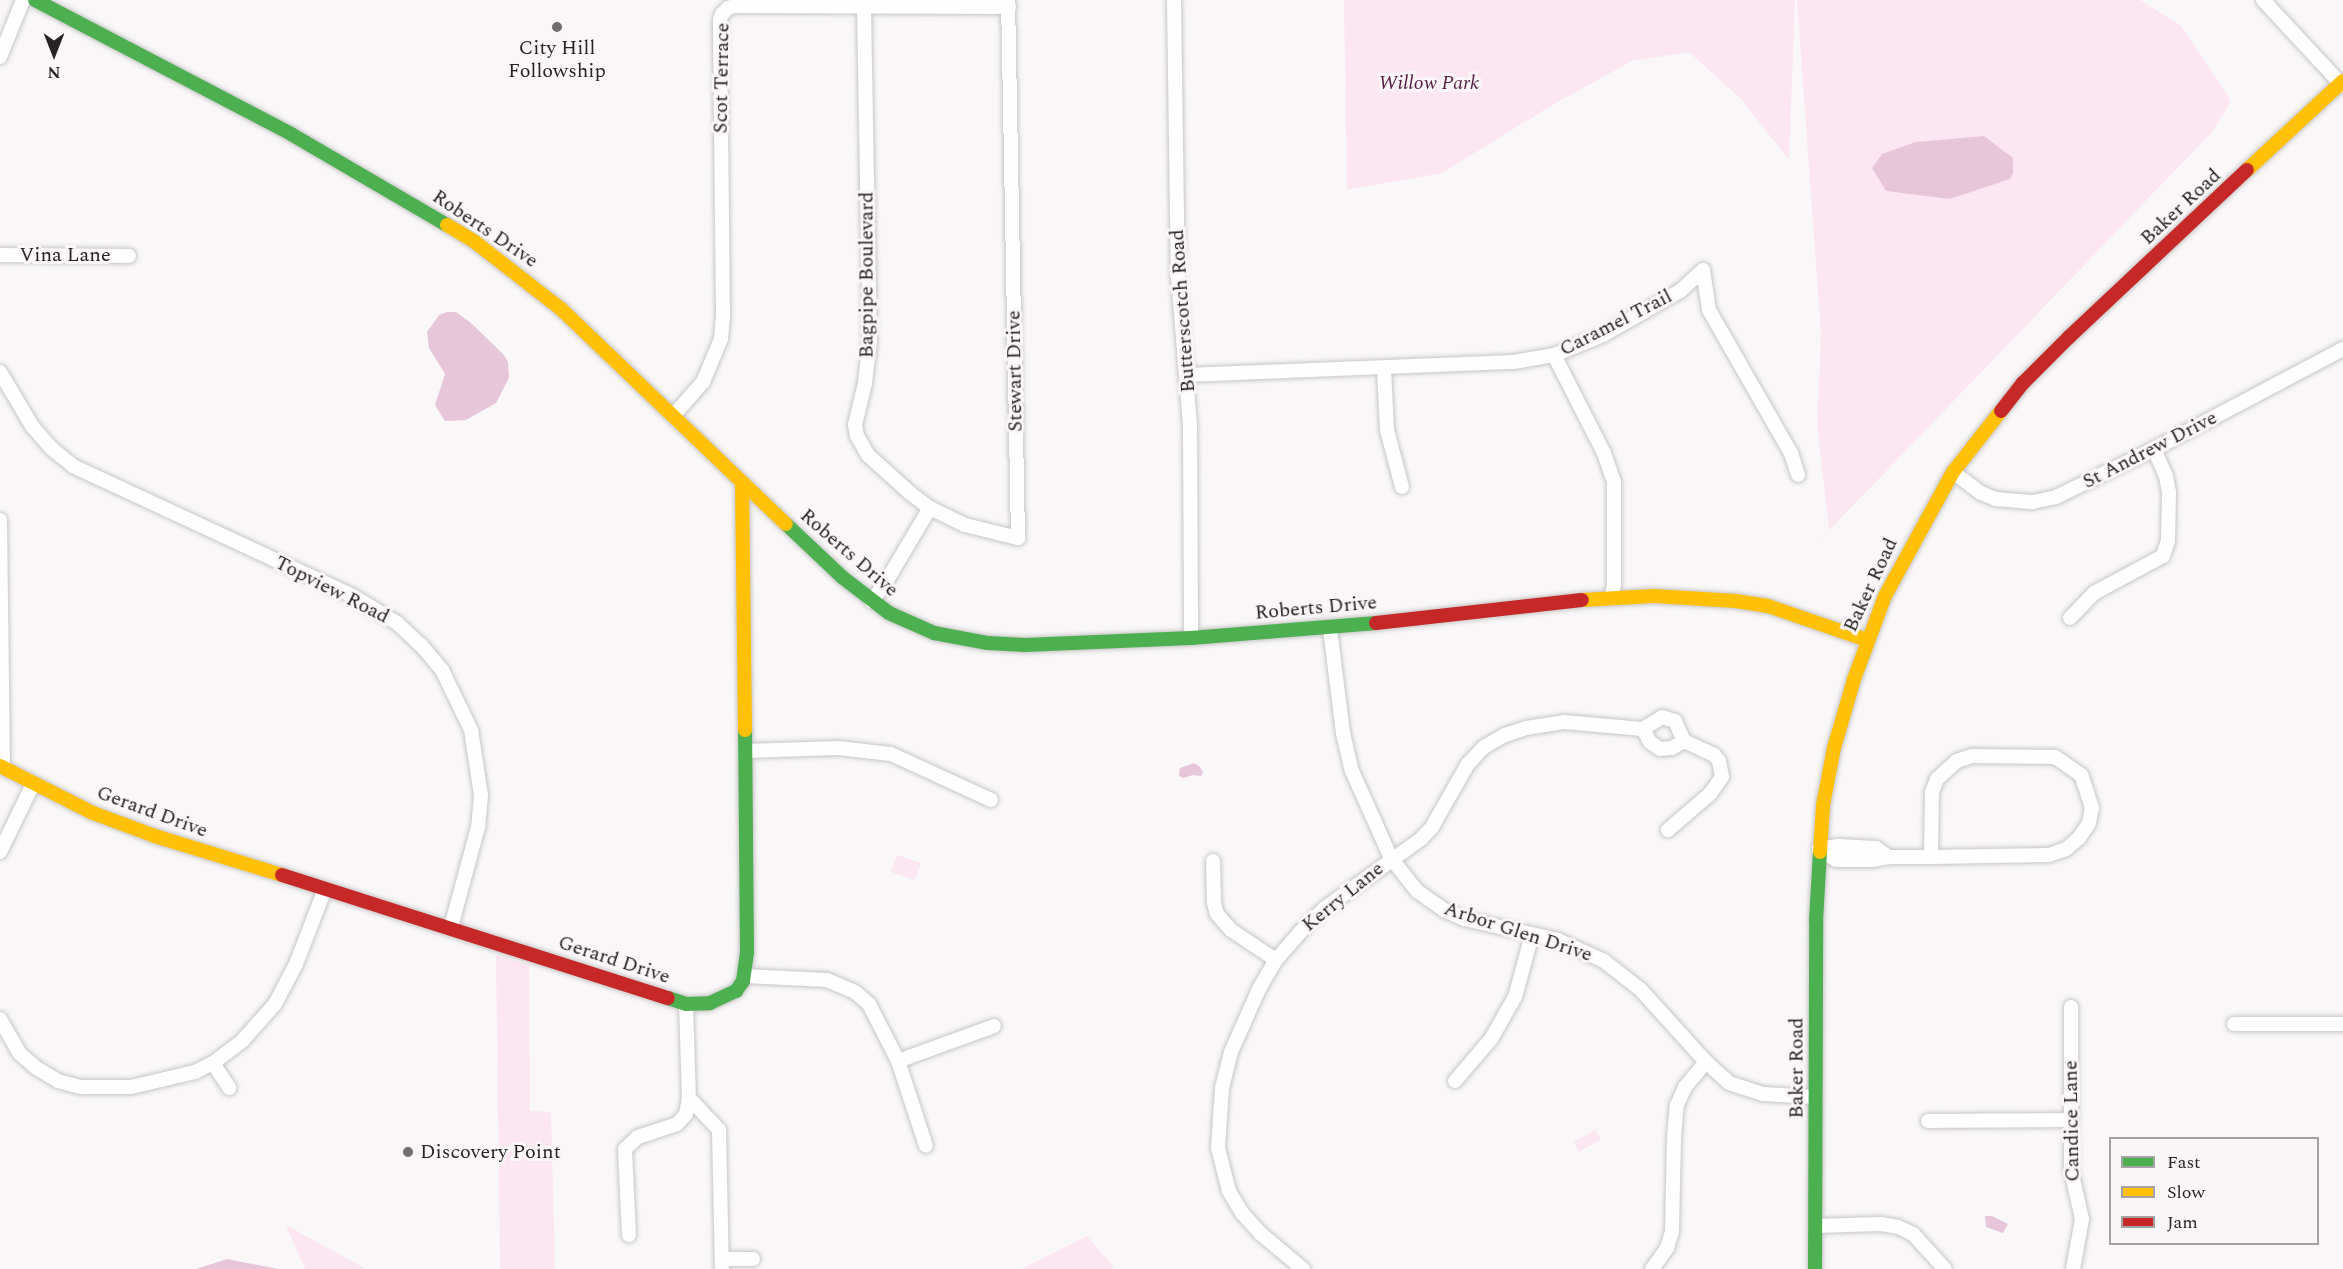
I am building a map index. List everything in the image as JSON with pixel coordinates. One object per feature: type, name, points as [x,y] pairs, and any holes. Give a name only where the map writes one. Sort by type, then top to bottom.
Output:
[{"type":"street","points":[[0,57],[22,0]]},
{"type":"street","name":"Roberts Drive","points":[[35,0],[291,134],[475,242],[561,309],[742,483],[871,601],[896,617],[934,633],[988,643],[1045,644],[1191,638],[1330,629],[1542,603],[1612,597],[1699,598],[1768,606],[1867,640]]},
{"type":"street","name":"Butterscotch Road","points":[[1174,0],[1178,291],[1187,375],[1191,638]]},
{"type":"street","points":[[2263,0],[2342,83]]},
{"type":"street","name":"Scot Terrace","points":[[673,416],[703,382],[721,339],[723,316],[720,21],[722,14],[728,8],[735,6],[864,8],[1009,3]]},
{"type":"street","name":"Stewart Drive","points":[[930,508],[965,525],[1018,538],[1009,3]]},
{"type":"street","name":"Bagpipe Boulevard","points":[[864,8],[870,341],[866,383],[855,425],[857,436],[866,453],[930,508]]},
{"type":"street","name":"Baker Road","points":[[1815,1269],[1819,849],[1823,805],[1834,748],[1867,640],[1909,547],[1953,472],[2024,383],[2069,337],[2342,83]]},
{"type":"street","name":"Vina Lane","points":[[0,255],[129,256]]},
{"type":"street","name":"Caramel Trail","points":[[1187,375],[1384,369],[1514,362],[1554,355],[1603,335],[1680,291],[1703,270],[1709,310],[1791,453],[1798,475]]},
{"type":"street","name":"St Andrew Drive","points":[[1953,472],[1981,493],[1996,499],[2033,502],[2056,497],[2154,449],[2343,349]]},
{"type":"street","points":[[1554,355],[1604,453],[1614,482],[1612,597]]},
{"type":"street","points":[[1384,369],[1388,430],[1402,487]]},
{"type":"street","name":"Topview Road","points":[[0,372],[32,426],[51,448],[73,466],[353,596],[397,623],[421,645],[442,670],[471,730],[482,795],[476,838],[451,927]]},
{"type":"street","points":[[2070,618],[2094,593],[2163,556],[2168,541],[2169,492],[2166,476],[2154,449]]},
{"type":"street","points":[[742,483],[746,751],[745,976],[827,980],[842,985],[869,1004],[898,1061],[926,1146]]},
{"type":"street","points":[[871,601],[883,587],[930,508]]},
{"type":"street","points":[[0,520],[1,766]]},
{"type":"street","name":"Arbor Glen Drive","points":[[1330,629],[1340,714],[1352,771],[1391,858],[1417,891],[1447,912],[1464,919],[1532,935],[1582,950],[1623,974],[1641,990],[1706,1062],[1730,1083],[1762,1094],[1816,1097]]},
{"type":"street","name":"Kerry Lane","points":[[1303,1269],[1260,1233],[1242,1213],[1228,1191],[1218,1148],[1222,1088],[1231,1052],[1259,989],[1276,960],[1325,908],[1391,858],[1421,839],[1432,827],[1468,764],[1484,747],[1505,735],[1564,722],[1643,729],[1654,720],[1669,717],[1680,727],[1684,741]]},
{"type":"street","points":[[1643,729],[1650,742],[1660,749],[1672,748],[1684,741],[1714,755],[1719,761],[1722,777],[1712,793],[1668,830]]},
{"type":"street","points":[[746,751],[838,748],[891,754],[991,800]]},
{"type":"street","points":[[1819,849],[1836,860],[2049,855],[2066,849],[2084,831],[2092,808],[2081,775],[2055,757],[1972,756],[1957,761],[1937,779],[1932,792],[1931,857]]},
{"type":"street","name":"Gerard Drive","points":[[1,766],[93,813],[154,836],[451,927],[686,1004],[723,999],[736,991],[745,976]]},
{"type":"street","points":[[0,852],[33,784]]},
{"type":"street","points":[[1213,861],[1214,903],[1217,914],[1231,930],[1276,960]]},
{"type":"street","points":[[0,1019],[20,1054],[38,1070],[58,1081],[81,1087],[132,1087],[195,1072],[213,1063],[243,1040],[275,1004],[296,964],[325,889]]},
{"type":"street","points":[[1455,1082],[1491,1039],[1515,997],[1532,935]]},
{"type":"street","points":[[629,1235],[625,1149],[638,1137],[677,1124],[686,1113],[689,1098],[686,1004]]},
{"type":"street","name":"Candice Lane","points":[[2071,1007],[2071,1170],[2082,1219],[2081,1236],[2073,1269]]},
{"type":"street","points":[[2234,1024],[2343,1024]]},
{"type":"street","points":[[898,1061],[994,1026]]},
{"type":"street","points":[[1652,1269],[1667,1248],[1671,1232],[1677,1105],[1685,1087],[1706,1062]]},
{"type":"street","points":[[213,1063],[229,1088]]},
{"type":"street","points":[[689,1098],[719,1130],[722,1264],[753,1259]]},
{"type":"street","points":[[1928,1121],[2071,1120]]},
{"type":"street","points":[[1815,1226],[1881,1224],[1898,1227],[1913,1234],[1945,1269]]},
{"type":"green space","name":"Willow Park","points":[[1344,0],[1795,0],[1789,160],[1740,98],[1689,52],[1632,61],[1554,104],[1442,173],[1347,190]]},
{"type":"green space","points":[[1797,0],[2140,0],[2181,26],[2231,101],[2212,132],[1817,543],[1829,529],[1817,425],[1821,334]]},
{"type":"green space","points":[[897,855],[921,863],[915,880],[891,872]]},
{"type":"green space","points":[[496,955],[529,965],[530,1111],[551,1112],[555,1269],[500,1269]]},
{"type":"green space","points":[[1595,1130],[1601,1139],[1579,1152],[1574,1142]]},
{"type":"green space","points":[[286,1225],[366,1269],[305,1269]]},
{"type":"green space","points":[[1087,1236],[1115,1269],[1021,1269]]},
{"type":"shaded area","points":[[1984,136],[2013,158],[2013,173],[2010,179],[1950,199],[1886,191],[1872,168],[1882,154],[1916,142]]},
{"type":"shaded area","points":[[456,312],[471,323],[503,354],[508,362],[509,378],[496,403],[466,420],[445,421],[435,405],[445,374],[429,348],[427,332],[439,315]]},
{"type":"shaded area","points":[[1194,763],[1200,767],[1203,773],[1201,776],[1193,775],[1183,778],[1179,776],[1180,768]]},
{"type":"shaded area","points":[[1985,1216],[1992,1216],[2008,1224],[2003,1233],[1986,1227]]},
{"type":"shaded area","points":[[227,1259],[278,1269],[196,1269]]},
{"type":"traffic: fast","points":[[35,0],[291,134],[447,225]]},
{"type":"traffic: fast","points":[[786,524],[842,577],[889,613],[934,633],[988,643],[1025,645],[1191,638],[1376,623]]},
{"type":"traffic: fast","points":[[668,998],[686,1004],[710,1003],[736,991],[743,981],[747,951],[745,730]]},
{"type":"traffic: fast","points":[[1815,1269],[1816,921],[1820,852]]},
{"type":"traffic: slow","points":[[2247,170],[2343,81]]},
{"type":"traffic: slow","points":[[447,225],[475,242],[561,309],[786,524]]},
{"type":"traffic: slow","points":[[1820,852],[1823,805],[1834,748],[1854,679],[1885,596],[1953,472],[2001,411]]},
{"type":"traffic: slow","points":[[742,483],[745,730]]},
{"type":"traffic: slow","points":[[1582,600],[1654,596],[1736,601],[1768,606],[1867,640]]},
{"type":"traffic: slow","points":[[0,766],[93,813],[155,836],[282,875]]},
{"type":"traffic: jam","points":[[2001,411],[2023,383],[2069,337],[2247,170]]},
{"type":"traffic: jam","points":[[1376,623],[1582,600]]},
{"type":"traffic: jam","points":[[282,875],[668,998]]},
{"type":"place","name":"City Hill Followship","points":[[557,27]]},
{"type":"place","name":"Discovery Point","points":[[408,1152]]}]
